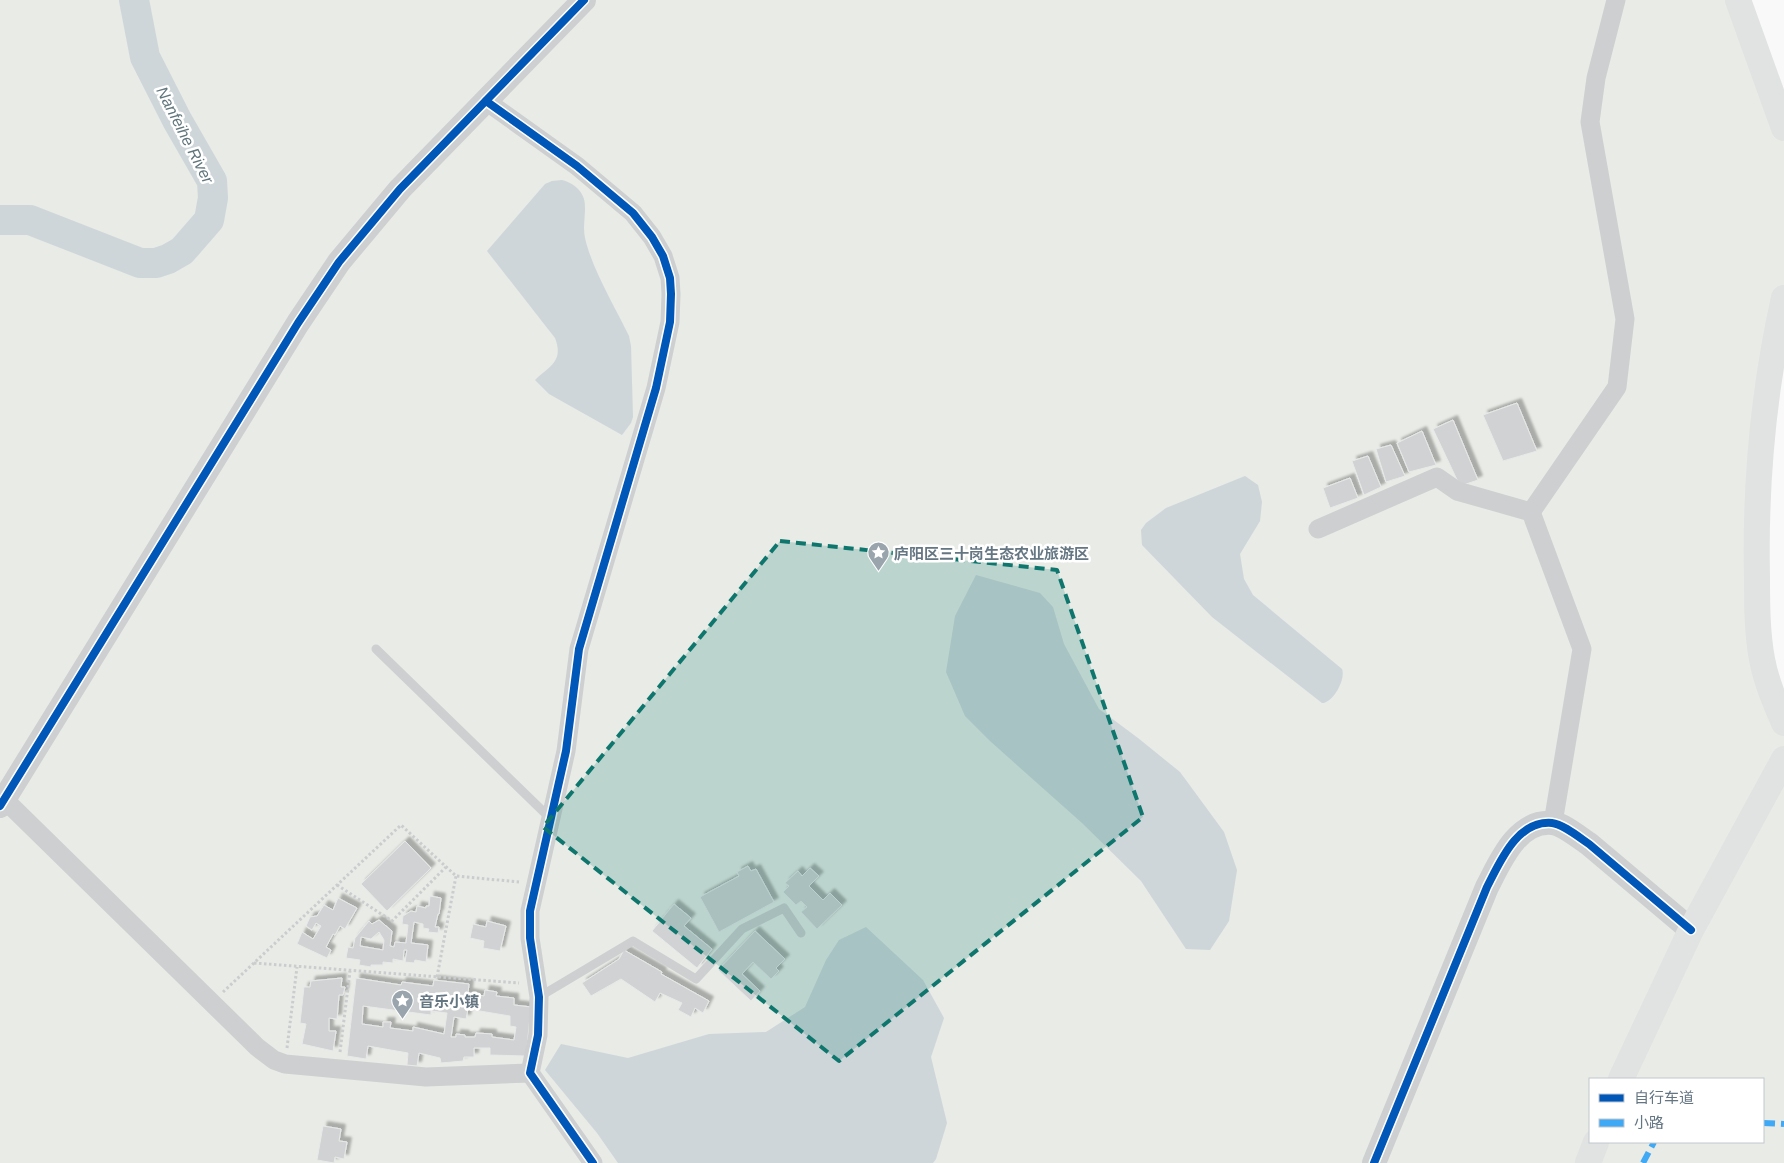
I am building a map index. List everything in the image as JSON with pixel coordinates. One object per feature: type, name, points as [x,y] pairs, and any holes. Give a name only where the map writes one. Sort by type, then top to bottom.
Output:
[{"type":"main road","points":[[1738,0],[1784,128]]},
{"type":"main road","points":[[1784,298],[1775,340],[1763,434],[1756,538],[1762,658],[1772,696],[1784,723]]},
{"type":"main road","points":[[1621,1078],[1690,930],[1784,759]]},
{"type":"main road","points":[[1588,1163],[1596,1143]]},
{"type":"street","points":[[530,1073],[426,1077],[285,1064],[274,1060],[266,1055],[2,803],[298,323],[340,262],[400,189],[584,0]]},
{"type":"street","points":[[1531,512],[1617,387],[1625,319],[1590,122],[1596,78],[1616,0]]},
{"type":"street","points":[[486,101],[577,166],[633,213],[664,256],[670,278],[670,322],[656,388],[579,649],[566,751],[530,911],[530,938],[538,990],[538,1035],[530,1073],[593,1163]]},
{"type":"street","points":[[1318,529],[1437,477],[1457,491],[1531,512]]},
{"type":"street","points":[[1531,512],[1582,650],[1553,822]]},
{"type":"street","points":[[1374,1163],[1487,887],[1504,856],[1516,839],[1527,830],[1553,822],[1573,832],[1690,930]]},
{"type":"lane","points":[[376,649],[551,820]]},
{"type":"lane","points":[[538,990],[633,941],[696,979],[742,929],[784,908],[801,933]]},
{"type":"path","points":[[212,1002],[401,826],[456,876],[537,884]]},
{"type":"path","points":[[337,885],[392,921],[446,867]]},
{"type":"path","points":[[437,977],[456,876]]},
{"type":"path","points":[[254,963],[437,977],[538,990]]},
{"type":"path","points":[[285,1064],[297,967]]},
{"type":"path","points":[[338,1069],[350,971]]},
{"type":"highlighted area","points":[[780,541],[1057,570],[1143,817],[839,1061],[543,827]]},
{"type":"shaded area","name":"庐阳区三十岗生态农业旅游区","points":[[0,0],[1738,0],[1784,128],[1784,298],[1756,538],[1784,723],[1784,1163],[0,1163]]},
{"type":"shaded area","points":[[562,180],[575,186],[583,195],[585,208],[584,233],[588,250],[598,275],[629,336],[631,346],[633,417],[622,435],[549,394],[535,380],[557,358],[558,352],[555,338],[487,251],[545,184]]},
{"type":"shaded area","points":[[1245,476],[1258,485],[1262,502],[1260,521],[1240,554],[1244,579],[1253,595],[1342,669],[1342,679],[1338,690],[1326,702],[1322,703],[1212,617],[1142,545],[1141,530],[1146,523],[1166,508]]},
{"type":"shaded area","points":[[976,575],[1040,593],[1053,607],[1064,644],[1099,709],[1180,772],[1224,832],[1237,870],[1229,921],[1210,950],[1186,949],[1141,881],[1082,823],[990,741],[965,716],[946,672],[955,616]]},
{"type":"shaded area","points":[[866,927],[923,980],[944,1018],[931,1057],[947,1123],[936,1159],[933,1163],[618,1163],[597,1133],[545,1070],[561,1044],[628,1058],[709,1034],[766,1032],[805,1007],[826,960],[839,940]]},
{"type":"building","points":[[1517,403],[1537,451],[1503,461],[1483,415]]},
{"type":"building","points":[[1453,420],[1478,480],[1460,486],[1433,429]]},
{"type":"building","points":[[1422,431],[1436,465],[1409,472],[1397,443]]},
{"type":"building","points":[[1391,445],[1405,476],[1386,482],[1376,449]]},
{"type":"building","points":[[1368,456],[1381,487],[1364,495],[1352,461]]},
{"type":"building","points":[[1350,478],[1358,498],[1330,508],[1323,488]]},
{"type":"building","points":[[405,841],[431,868],[387,911],[361,884]]},
{"type":"building","points":[[748,866],[751,871],[756,869],[774,902],[719,932],[700,897],[739,876],[737,872]]},
{"type":"building","points":[[810,868],[819,876],[809,886],[823,900],[830,893],[842,905],[817,929],[801,912],[807,907],[801,901],[796,905],[783,892],[789,886],[785,883],[798,871],[802,876]]},
{"type":"building","points":[[430,896],[441,898],[435,927],[439,927],[438,933],[428,932],[429,929],[423,928],[423,924],[414,922],[411,943],[428,945],[426,962],[415,960],[414,963],[405,962],[407,950],[404,950],[403,961],[393,959],[393,963],[383,962],[383,965],[371,965],[371,967],[359,965],[360,960],[346,958],[348,947],[353,948],[355,938],[369,921],[372,924],[379,920],[392,931],[390,946],[394,947],[395,942],[406,943],[408,925],[402,924],[403,916],[411,911],[416,912],[417,906],[426,908],[426,906],[429,906]],"holes":[[[379,932],[384,940],[383,950],[360,946],[361,937],[371,939]]]},
{"type":"building","points":[[338,898],[357,908],[345,929],[340,926],[335,935],[333,934],[326,947],[331,950],[327,958],[297,944],[302,932],[313,939],[321,926],[316,923],[312,930],[306,926],[310,917],[317,916],[324,905],[333,910]]},
{"type":"building","points":[[674,904],[691,918],[684,926],[712,949],[697,968],[652,931]]},
{"type":"building","points":[[487,921],[506,926],[500,951],[483,948],[484,941],[470,938],[473,924],[486,927]]},
{"type":"building","points":[[755,931],[785,959],[776,968],[779,971],[771,979],[753,962],[742,974],[760,991],[751,1001],[718,970]]},
{"type":"building","points":[[624,950],[662,972],[661,974],[709,1001],[703,1013],[695,1008],[691,1017],[678,1010],[682,1003],[660,993],[655,1002],[621,979],[591,996],[582,983],[619,959]]},
{"type":"building","points":[[342,978],[341,987],[345,987],[343,995],[339,995],[337,1019],[329,1018],[329,1031],[336,1031],[333,1051],[302,1044],[306,1024],[300,1023],[304,987],[310,987],[311,981]]},
{"type":"building","points":[[356,978],[401,985],[402,982],[433,986],[434,980],[469,984],[468,993],[484,996],[485,990],[497,992],[496,996],[514,998],[514,1005],[531,1007],[526,1056],[490,1055],[490,1048],[474,1048],[474,1057],[464,1057],[463,1061],[441,1063],[440,1058],[419,1053],[417,1066],[407,1065],[408,1053],[368,1046],[366,1059],[347,1056]],"holes":[[[363,1006],[431,1015],[431,1011],[447,1013],[444,1034],[413,1027],[413,1031],[390,1028],[391,1022],[383,1022],[383,1027],[362,1024]],[[468,1009],[510,1016],[510,1026],[516,1027],[514,1040],[492,1037],[492,1034],[476,1033],[475,1037],[465,1037],[465,1035],[456,1034],[456,1037],[451,1037],[454,1017],[466,1019]]]},
{"type":"building","points":[[323,1126],[341,1129],[339,1141],[347,1142],[344,1159],[335,1157],[334,1163],[317,1160]]},
{"type":"waterway","name":"Nanfeihe River","points":[[0,220],[30,220],[140,263],[156,263],[182,251],[209,220],[213,198],[212,181],[177,120],[145,57],[134,0]]},
{"type":"marked path","points":[[1764,1123],[1784,1124]]},
{"type":"marked path","points":[[1643,1163],[1653,1143]]},
{"type":"cycle path","points":[[0,806],[298,323],[339,262],[400,189],[584,0]]},
{"type":"cycle path","points":[[486,101],[577,166],[633,213],[652,237],[663,256],[670,278],[670,322],[656,388],[579,649],[566,751],[530,911],[530,938],[539,997],[538,1035],[530,1073],[593,1163]]},
{"type":"cycle path","points":[[1374,1163],[1487,887],[1504,855],[1519,835],[1529,828],[1540,824],[1552,823],[1561,826],[1589,844],[1691,930]]},
{"type":"place","name":"庐阳区三十岗生态农业旅游区","points":[[878,572]]},
{"type":"place","name":"音乐小镇","points":[[403,1020]]}]
